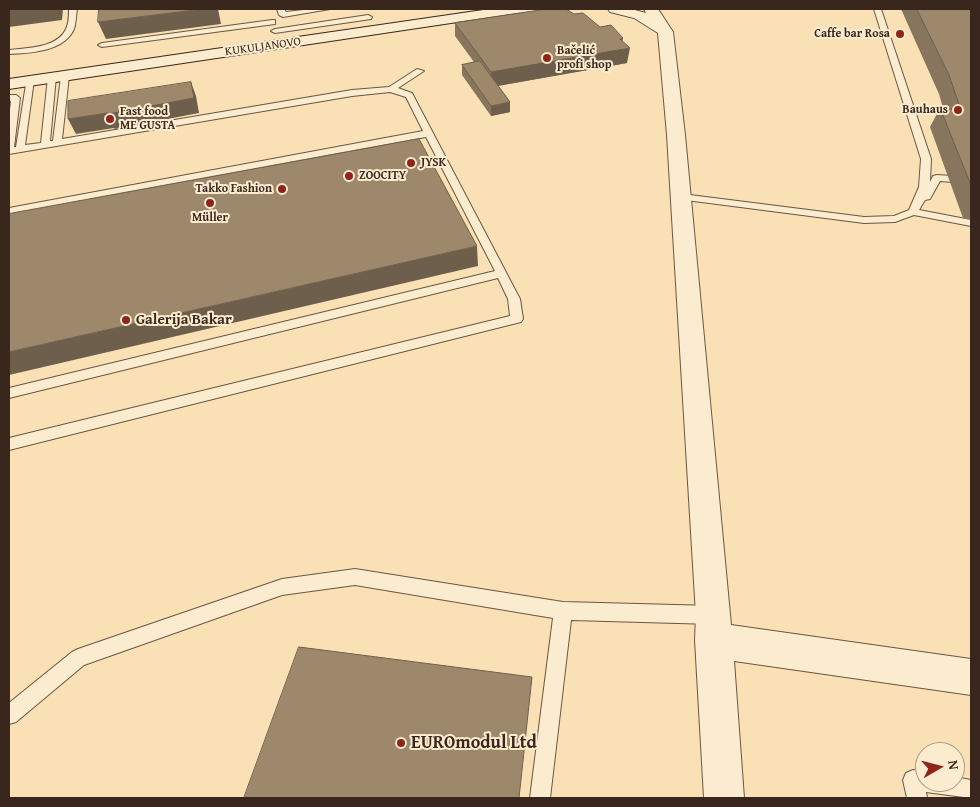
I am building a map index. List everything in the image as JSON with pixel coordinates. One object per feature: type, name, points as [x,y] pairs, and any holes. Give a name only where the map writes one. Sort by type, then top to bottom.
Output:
[{"type":"street","name":"KUKULJANOVO","points":[[9,84],[278,38],[519,9],[561,9]]},
{"type":"street","points":[[614,9],[662,20],[682,197],[724,798]]},
{"type":"street","points":[[713,628],[971,677]]},
{"type":"lane","points":[[9,52],[46,47],[57,42],[68,34],[71,28],[73,9]]},
{"type":"lane","points":[[282,9],[283,15],[326,9]]},
{"type":"lane","points":[[877,9],[926,159],[926,173],[922,194],[913,212]]},
{"type":"lane","points":[[269,12],[278,38],[368,18]]},
{"type":"lane","points":[[102,45],[272,22]]},
{"type":"lane","points":[[391,89],[420,70]]},
{"type":"lane","points":[[57,143],[58,76]]},
{"type":"lane","points":[[45,146],[58,76]]},
{"type":"lane","points":[[20,149],[30,80]]},
{"type":"lane","points":[[9,98],[16,98],[9,150],[45,146],[352,94],[391,89],[409,95],[502,273],[514,299],[517,319],[9,444]]},
{"type":"lane","points":[[9,211],[430,133]]},
{"type":"lane","points":[[682,197],[864,220],[895,219],[913,212],[924,201],[937,178],[967,180]]},
{"type":"lane","points":[[913,212],[971,223]]},
{"type":"lane","points":[[9,393],[502,273]]},
{"type":"lane","points":[[9,715],[78,658],[282,587],[355,577],[563,611],[713,628]]},
{"type":"lane","points":[[540,798],[563,611]]},
{"type":"lane","points":[[917,798],[913,780],[971,790]]},
{"type":"building","points":[[99,9],[203,9],[98,22]]},
{"type":"building","name":"Bačelić profi shop","points":[[547,9],[566,9],[574,14],[583,13],[600,27],[611,25],[623,38],[620,39],[630,48],[491,72],[455,23]]},
{"type":"building","points":[[917,9],[971,9],[971,185],[940,108],[961,110],[949,75]]},
{"type":"building","points":[[480,61],[510,102],[491,106],[462,65]]},
{"type":"building","points":[[191,82],[194,98],[108,114],[68,119],[68,101]]},
{"type":"building","name":"Galerija Bakar","points":[[419,139],[477,246],[9,352],[9,214]]},
{"type":"building","name":"EUROmodul Ltd","points":[[299,647],[532,677],[519,798],[244,798]]},
{"type":"place","name":"Caffe bar Rosa","points":[[900,34]]},
{"type":"place","name":"Bačelić profi shop","points":[[547,58]]},
{"type":"place","name":"Bauhaus","points":[[958,110]]},
{"type":"place","name":"Fast food ME GUSTA","points":[[110,119]]},
{"type":"place","name":"JYSK","points":[[411,163]]},
{"type":"place","name":"ZOOCITY","points":[[349,176]]},
{"type":"place","name":"Takko Fashion","points":[[282,189]]},
{"type":"place","name":"Müller","points":[[210,203]]},
{"type":"place","name":"Galerija Bakar","points":[[126,320]]},
{"type":"place","name":"EUROmodul Ltd","points":[[401,743]]}]
